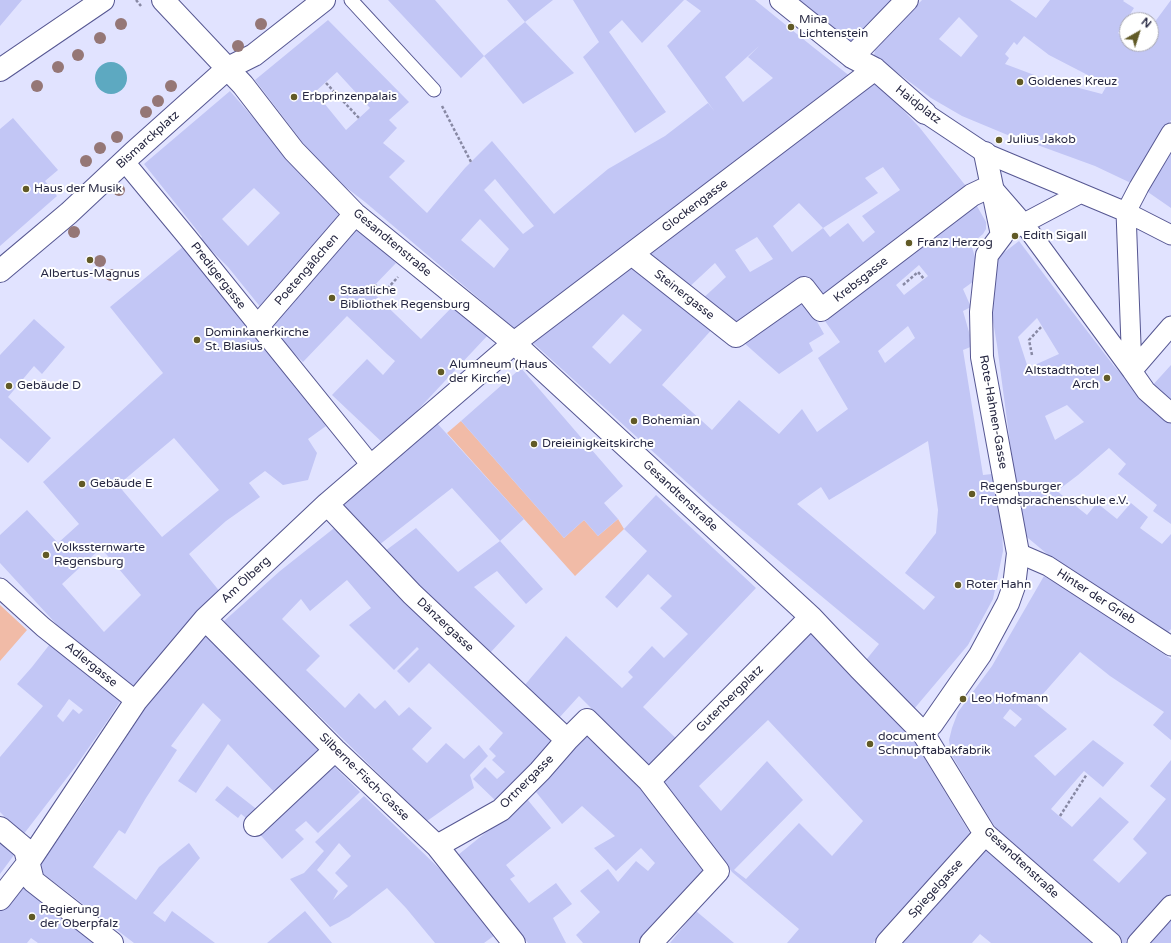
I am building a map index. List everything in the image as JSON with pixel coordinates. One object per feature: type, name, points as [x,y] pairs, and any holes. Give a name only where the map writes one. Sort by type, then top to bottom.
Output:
[{"type":"street","points":[[0,70],[103,0]]},
{"type":"street","points":[[163,0],[228,68]]},
{"type":"street","name":"Bismarckplatz","points":[[0,272],[69,213],[124,161],[228,68],[254,55],[324,0]]},
{"type":"street","name":"Haidplatz","points":[[781,0],[852,57],[876,69],[925,113],[985,153],[1126,212],[1171,235]]},
{"type":"street","points":[[852,57],[907,0]]},
{"type":"street","name":"Gesandtenstraße","points":[[228,68],[294,151],[356,214],[514,343],[810,617],[923,733],[985,834],[1110,943]]},
{"type":"street","name":"Glockengasse","points":[[514,343],[876,69]]},
{"type":"street","points":[[1132,371],[1126,212],[1171,133]]},
{"type":"street","points":[[985,153],[1002,235],[1081,193]]},
{"type":"street","name":"Predigergasse","points":[[124,161],[371,466]]},
{"type":"street","points":[[991,186],[1024,224],[1074,304],[1132,371],[1146,391],[1171,413]]},
{"type":"street","name":"Krebsgasse","points":[[736,336],[804,288],[821,310],[972,194],[991,186]]},
{"type":"street","name":"Poetengäßchen","points":[[258,326],[356,214]]},
{"type":"street","name":"Rote-Hahnen-Gasse","points":[[923,733],[932,724],[980,656],[1008,603],[1014,586],[1018,553],[982,357],[981,312],[987,255],[1002,235]]},
{"type":"street","name":"Steinergasse","points":[[632,254],[736,336]]},
{"type":"street","points":[[1132,371],[1171,326]]},
{"type":"street","name":"Am Ölberg","points":[[0,899],[28,863],[136,701],[205,619],[327,504],[514,343]]},
{"type":"street","name":"Dänzergasse","points":[[327,504],[412,594],[567,740]]},
{"type":"street","name":"Hinter der Grieb","points":[[1018,553],[1048,566],[1171,646]]},
{"type":"street","name":"Adlergasse","points":[[0,588],[46,629],[136,701]]},
{"type":"street","name":"Gutenbergplatz","points":[[649,781],[810,617]]},
{"type":"street","name":"Silberne-Fisch-Gasse","points":[[205,619],[335,750],[437,846],[508,941]]},
{"type":"street","name":"Ortnergasse","points":[[437,846],[501,810],[540,771],[587,720],[649,781]]},
{"type":"street","points":[[255,825],[335,750]]},
{"type":"street","points":[[649,781],[718,871],[651,943]]},
{"type":"street","points":[[0,828],[25,848],[33,881],[112,943]]},
{"type":"street","name":"Spiegelgasse","points":[[887,943],[985,834]]},
{"type":"street","points":[[1137,943],[1171,905]]},
{"type":"lane","points":[[351,0],[434,90]]},
{"type":"path","points":[[326,83],[359,118]]},
{"type":"path","points":[[434,90],[471,162]]},
{"type":"path","points":[[903,285],[918,272],[924,279]]},
{"type":"path","points":[[374,285],[386,290]]},
{"type":"path","points":[[1032,355],[1029,340],[1042,326]]},
{"type":"path","points":[[1060,816],[1087,774]]},
{"type":"shaded area","points":[[461,421],[564,538],[584,520],[598,536],[618,519],[624,529],[575,576],[447,433]]},
{"type":"shaded area","points":[[0,605],[27,630],[0,661]]},
{"type":"water","points":[[108,62],[114,62],[123,66],[127,78],[123,90],[114,94],[108,94],[99,90],[95,81],[95,75],[99,66]]},
{"type":"building","points":[[0,0],[22,0],[0,26]]},
{"type":"building","points":[[388,0],[435,0],[484,56],[461,78]]},
{"type":"building","points":[[507,0],[553,0],[525,22]]},
{"type":"building","points":[[573,0],[684,0],[642,43],[622,20],[609,32],[666,112],[635,133],[583,57],[599,42]]},
{"type":"building","points":[[686,0],[755,0],[851,77],[516,330],[365,202],[335,179],[313,156],[255,80],[328,20],[409,102],[389,120],[397,128],[383,143],[405,161],[389,177],[427,213],[465,168],[492,141],[554,214],[608,169],[665,136],[708,103],[715,112],[667,46],[701,11]],"holes":[[[759,46],[748,57],[773,78],[743,102],[725,77]],[[337,72],[370,108],[346,130],[315,92]],[[495,179],[534,226],[523,234],[484,190]],[[480,219],[509,249],[494,268],[461,240]]]},
{"type":"building","points":[[798,0],[894,0],[853,43]]},
{"type":"building","points":[[922,0],[1010,0],[1036,18],[1050,0],[1124,0],[1123,1],[1134,8],[1131,12],[1119,12],[1119,52],[1159,52],[1159,16],[1171,0],[1171,120],[1133,184],[1095,166],[1021,139],[1020,142],[1008,139],[1010,136],[962,116],[931,98],[874,55],[875,50]],"holes":[[[959,17],[978,36],[961,57],[939,39]],[[1024,36],[1049,55],[1107,85],[1102,94],[1045,79],[1005,64],[1009,58],[1005,54],[1014,42],[1017,45]]]},
{"type":"building","points":[[525,22],[574,73],[523,104],[484,56]]},
{"type":"building","points":[[876,81],[920,128],[969,190],[826,301],[808,276],[733,327],[700,301],[726,277],[715,263],[686,290],[644,257]],"holes":[[[883,167],[900,190],[862,216],[875,232],[863,242],[848,223],[830,237],[823,228],[878,193],[865,178]],[[799,203],[823,228],[792,252],[773,226]],[[757,237],[773,259],[750,272],[735,250]]]},
{"type":"building","points":[[230,91],[308,181],[343,218],[262,309],[228,267],[200,239],[202,237],[144,164]],"holes":[[[254,188],[280,213],[248,246],[222,219]]]},
{"type":"building","name":"Haus der Musik","points":[[13,118],[58,170],[45,181],[57,196],[0,246],[0,129]]},
{"type":"building","points":[[1171,146],[1171,208],[1145,190]]},
{"type":"building","points":[[973,199],[986,222],[986,229],[983,234],[971,244],[981,276],[963,289],[971,307],[963,311],[973,346],[963,350],[983,475],[992,474],[1001,508],[1003,551],[993,599],[968,645],[914,709],[866,660],[879,644],[714,507],[532,342],[635,264],[714,327],[662,385],[712,430],[739,400],[779,434],[802,409],[817,432],[848,409],[818,358],[840,342],[822,317]],"holes":[[[919,265],[928,276],[904,295],[896,285]],[[623,314],[642,330],[610,364],[592,347]],[[908,326],[915,338],[885,363],[878,351]],[[928,441],[938,510],[936,533],[905,573],[935,597],[924,610],[797,504],[821,487],[829,500]]]},
{"type":"building","points":[[356,225],[396,263],[370,290],[421,339],[455,304],[488,335],[385,445],[332,395],[367,359],[383,375],[395,361],[347,316],[303,362],[263,324]]},
{"type":"building","points":[[1019,241],[1114,366],[1141,395],[1171,423],[1171,524],[1153,511],[1157,505],[1118,474],[1126,464],[1109,448],[1057,491],[1087,515],[1097,503],[1117,519],[1131,503],[1148,517],[1140,528],[1162,544],[1171,534],[1171,629],[1164,637],[1052,558],[1022,533],[992,315],[993,261]],"holes":[[[1037,318],[1059,354],[1028,368],[1018,337]],[[1067,405],[1084,422],[1055,440],[1045,416]]]},
{"type":"building","points":[[184,246],[326,426],[308,439],[317,453],[308,480],[283,485],[265,471],[249,483],[260,497],[226,521],[189,554],[221,593],[130,690],[82,652],[0,563],[0,535],[27,510],[58,543],[79,524],[43,482],[163,373],[110,307]],"holes":[[[174,438],[219,490],[162,537],[118,485]],[[101,548],[141,595],[104,632],[62,584]]]},
{"type":"building","points":[[804,298],[824,334],[809,343],[813,351],[779,374],[743,342]]},
{"type":"building","name":"Gebäude D","points":[[34,319],[65,347],[42,374],[34,366],[8,397],[51,438],[28,463],[0,438],[0,355]]},
{"type":"building","points":[[1171,365],[1171,406],[1151,387]]},
{"type":"building","name":"Dreieinigkeitskirche","points":[[521,368],[623,486],[604,503],[618,519],[598,536],[584,520],[564,538],[461,421]]},
{"type":"building","points":[[436,422],[524,519],[500,541],[452,488],[379,545],[339,505]]},
{"type":"building","points":[[656,495],[756,588],[643,707],[679,741],[652,769],[579,696],[559,718],[524,686],[566,636],[622,688],[633,677],[628,672],[652,646],[664,658],[688,634],[660,608],[672,596],[648,574],[617,608],[605,597],[647,551],[624,529]]},
{"type":"building","points":[[338,525],[559,742],[497,802],[473,779],[485,767],[497,779],[505,772],[492,760],[496,756],[489,749],[503,733],[429,663],[409,683],[397,671],[419,649],[417,647],[394,670],[349,625],[371,608],[347,580],[310,611],[301,599],[282,619],[320,656],[306,670],[345,708],[359,693],[375,709],[385,700],[399,716],[409,707],[432,728],[412,749],[427,763],[446,743],[464,759],[479,745],[488,756],[470,775],[474,788],[427,821],[223,622],[280,571]]},
{"type":"building","points":[[416,528],[458,572],[500,541],[543,589],[526,604],[497,571],[474,587],[515,626],[490,653],[432,599],[385,551]]},
{"type":"building","points":[[1044,576],[1088,603],[1171,659],[1171,740],[1153,725],[1164,712],[1110,676],[1080,652],[1035,703],[1067,729],[1034,756],[1055,776],[1093,740],[1124,763],[1103,787],[1084,771],[1051,809],[1072,827],[1100,797],[1129,822],[1093,860],[1119,883],[1147,853],[1133,839],[1166,799],[1150,786],[1171,760],[1171,894],[1128,943],[1121,943],[997,830],[951,754],[949,740],[958,712],[992,666]],"holes":[[[1010,709],[1022,719],[1015,727],[1003,718]]]},
{"type":"building","points":[[810,631],[914,741],[971,835],[873,943],[787,943],[799,929],[732,872],[661,778]],"holes":[[[768,720],[863,821],[832,856],[799,823],[746,879],[734,870],[803,800],[767,761],[721,811],[699,786]]]},
{"type":"building","points":[[205,633],[325,756],[280,798],[228,744],[196,793],[178,781],[221,720],[203,703],[171,746],[177,750],[125,834],[119,830],[93,867],[136,900],[159,867],[189,843],[200,858],[153,913],[165,922],[172,911],[215,943],[134,943],[37,869],[82,805],[157,690]]},
{"type":"building","points":[[50,644],[123,697],[76,766],[23,835],[0,812],[0,757],[43,706],[17,684]],"holes":[[[69,699],[83,710],[79,714],[73,709],[63,722],[57,716]]]},
{"type":"building","points":[[587,735],[650,797],[673,824],[704,871],[640,943],[583,943],[576,935],[600,912],[580,891],[608,869],[618,882],[636,861],[648,871],[655,863],[641,848],[616,871],[594,848],[615,836],[582,806],[562,824],[536,792],[562,760]]},
{"type":"building","points":[[329,761],[360,792],[318,833],[306,821],[295,830],[304,839],[282,859],[255,829]]},
{"type":"building","points":[[227,786],[259,811],[251,822],[241,814],[238,818],[215,800]]},
{"type":"building","points":[[364,796],[444,873],[483,917],[495,935],[484,943],[435,943],[387,888],[349,917],[330,927],[290,879],[304,873],[324,851],[315,842]],"holes":[[[339,843],[351,856],[335,873],[348,886],[333,900],[338,891],[317,870]]]},
{"type":"building","points":[[527,799],[551,828],[506,865],[515,876],[510,879],[529,903],[556,883],[572,904],[553,918],[566,943],[528,943],[458,855]]},
{"type":"building","points":[[0,838],[17,851],[0,874]]},
{"type":"building","points":[[988,847],[1095,943],[991,943],[980,934],[972,943],[898,943]]},
{"type":"building","name":"Regierung der Oberpfalz","points":[[20,884],[99,943],[38,943],[31,938],[27,943],[0,943],[0,908]]},
{"type":"building","points":[[305,911],[332,943],[267,943]]},
{"type":"building","points":[[696,911],[734,943],[670,943]]},
{"type":"building","points":[[1171,917],[1171,943],[1146,943]]},
{"type":"place","name":"Mina Lichtenstein","points":[[791,27]]},
{"type":"place","name":"Goldenes Kreuz","points":[[1020,82]]},
{"type":"place","name":"Erbprinzenpalais","points":[[294,97]]},
{"type":"place","name":"Julius Jakob","points":[[999,140]]},
{"type":"place","name":"Haus der Musik","points":[[26,189]]},
{"type":"place","name":"Edith Sigall","points":[[1015,236]]},
{"type":"place","name":"Franz Herzog","points":[[909,243]]},
{"type":"place","name":"Albertus-Magnus","points":[[90,260]]},
{"type":"place","name":"Staatliche Bibliothek Regensburg","points":[[332,298]]},
{"type":"place","name":"Dominkanerkirche St. Blasius","points":[[197,340]]},
{"type":"place","name":"Alumneum (Haus der Kirche)","points":[[441,372]]},
{"type":"place","name":"Altstadthotel Arch","points":[[1107,378]]},
{"type":"place","name":"Gebäude D","points":[[9,386]]},
{"type":"place","name":"Bohemian","points":[[634,421]]},
{"type":"place","name":"Dreieinigkeitskirche","points":[[534,444]]},
{"type":"place","name":"Gebäude E","points":[[82,484]]},
{"type":"place","name":"Regensburger Fremdsprachenschule e.V.","points":[[972,494]]},
{"type":"place","name":"Volkssternwarte Regensburg","points":[[46,555]]},
{"type":"place","name":"Roter Hahn","points":[[958,585]]},
{"type":"place","name":"Leo Hofmann","points":[[963,699]]},
{"type":"place","name":"document Schnupftabakfabrik","points":[[870,744]]},
{"type":"place","name":"Regierung der Oberpfalz","points":[[32,917]]}]
